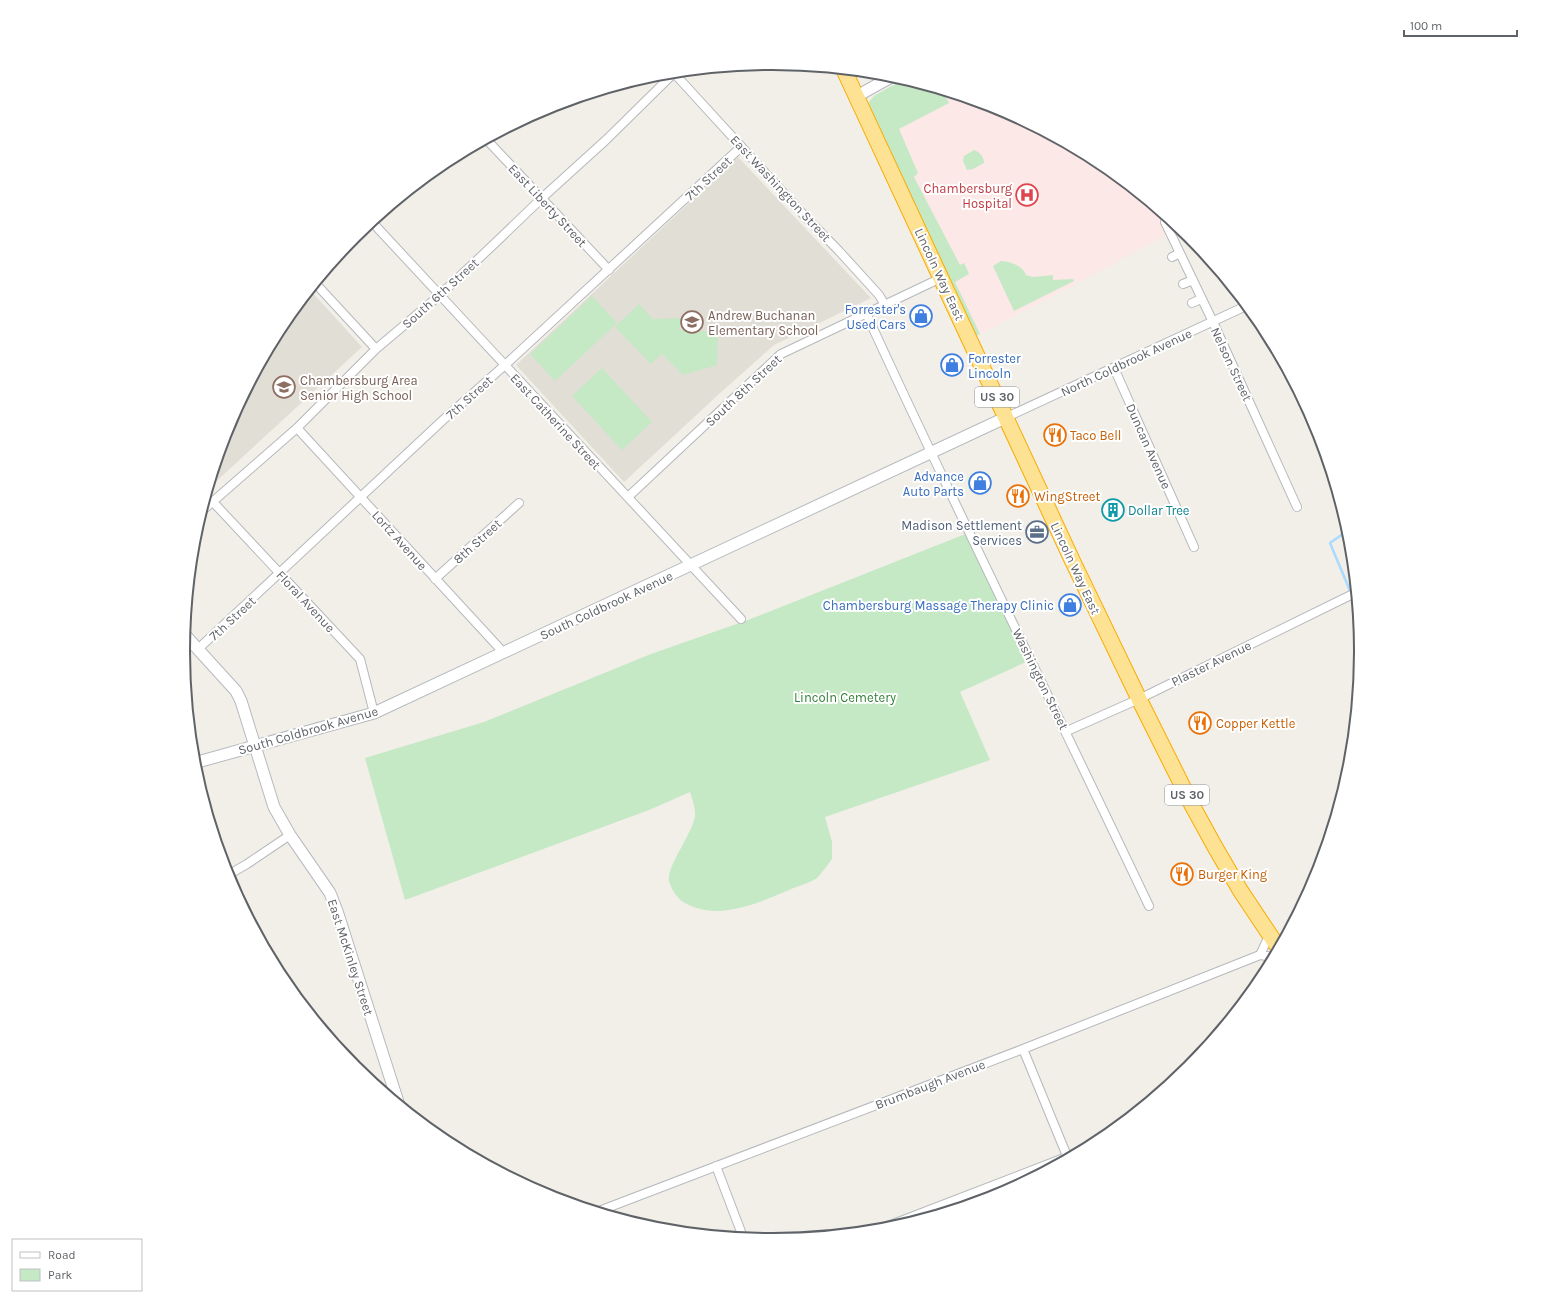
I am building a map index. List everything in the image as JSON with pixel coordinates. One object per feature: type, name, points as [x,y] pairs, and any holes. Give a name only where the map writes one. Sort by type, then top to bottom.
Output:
[{"type":"highway","name":"Lincoln Way East","points":[[846,75],[1007,417],[1073,562],[1139,699],[1209,837],[1240,890],[1275,943]]},
{"type":"street","name":"East Washington Street","points":[[678,78],[839,251],[879,295],[886,305]]},
{"type":"street","name":"South 6th Street","points":[[209,506],[297,428],[376,349],[440,295],[542,198],[607,139],[667,80]]},
{"type":"street","points":[[857,96],[884,81]]},
{"type":"street","name":"East Liberty Street","points":[[490,143],[609,270]]},
{"type":"street","name":"7th Street","points":[[198,649],[362,498],[443,420],[609,270],[741,147]]},
{"type":"street","name":"Nelson Street","points":[[1166,224],[1213,322],[1297,507]]},
{"type":"street","name":"East Catherine Street","points":[[376,226],[741,619]]},
{"type":"street","points":[[1172,257],[1180,253]]},
{"type":"street","name":"South 8th Street","points":[[628,497],[781,354],[942,278]]},
{"type":"street","points":[[1183,284],[1193,280]]},
{"type":"street","points":[[319,288],[376,349]]},
{"type":"street","points":[[1192,303],[1201,299]]},
{"type":"street","name":"North Coldbrook Avenue","points":[[1007,417],[1241,309]]},
{"type":"street","name":"Washington Street","points":[[866,313],[1149,906]]},
{"type":"street","name":"Duncan Avenue","points":[[1114,368],[1194,546]]},
{"type":"street","name":"South Coldbrook Avenue","points":[[201,761],[374,713],[1007,417]]},
{"type":"street","name":"Lortz Avenue","points":[[297,428],[503,652]]},
{"type":"street","name":"Floral Avenue","points":[[213,502],[360,659],[374,713]]},
{"type":"street","name":"8th Street","points":[[435,579],[519,503]]},
{"type":"street","name":"Plaster Avenue","points":[[1066,731],[1139,699],[1351,595]]},
{"type":"street","name":"East McKinley Street","points":[[191,640],[236,691],[241,701],[274,807],[290,835],[330,894],[337,911],[396,1094]]},
{"type":"street","points":[[234,872],[290,835]]},
{"type":"street","points":[[1267,956],[1260,955],[1270,934]]},
{"type":"street","name":"Brumbaugh Avenue","points":[[606,1208],[1023,1049],[1260,955]]},
{"type":"street","points":[[1023,1049],[1066,1153]]},
{"type":"street","points":[[716,1166],[742,1232]]},
{"type":"street","points":[[931,1211],[1043,1166]]},
{"type":"shaded area","name":"Chambersburg Hospital","points":[[902,85],[959,101],[995,114],[1063,148],[1095,168],[1126,190],[1173,231],[980,334],[871,103]]},
{"type":"shaded area","name":"Andrew Buchanan Elementary School","points":[[738,157],[871,298],[774,345],[624,482],[516,365]]},
{"type":"shaded area","name":"Chambersburg Area Senior High School","points":[[314,294],[362,347],[216,482],[235,429],[250,394],[268,361],[289,328]]},
{"type":"green space","points":[[896,84],[945,97],[949,103],[899,129],[918,173],[914,177],[960,265],[964,263],[969,274],[955,282],[980,334],[976,336],[869,107],[869,102],[874,96]]},
{"type":"green space","points":[[974,150],[981,155],[984,163],[973,169],[967,170],[963,161],[964,156]]},
{"type":"green space","points":[[1001,261],[1016,265],[1025,272],[1026,275],[1033,277],[1053,275],[1053,280],[1073,279],[1074,281],[1014,311],[993,266]]},
{"type":"green space","points":[[592,296],[617,323],[555,381],[530,354]]},
{"type":"green space","points":[[639,304],[653,319],[680,318],[680,330],[718,332],[717,365],[683,375],[662,354],[651,364],[615,327]]},
{"type":"green space","points":[[602,368],[652,422],[622,450],[572,396]]},
{"type":"green space","name":"Lincoln Cemetery","points":[[968,533],[993,585],[1026,662],[960,692],[990,760],[825,817],[832,842],[832,859],[817,878],[752,905],[725,910],[712,911],[699,909],[678,898],[669,881],[669,875],[675,859],[690,831],[695,816],[690,792],[649,810],[405,900],[365,758],[484,722],[651,654],[748,620]]},
{"type":"waterway","points":[[1341,535],[1330,543],[1350,591]]},
{"type":"place","name":"Chambersburg Hospital","points":[[1027,195]]},
{"type":"place","name":"Forrester's Used Cars","points":[[921,316]]},
{"type":"place","name":"Andrew Buchanan Elementary School","points":[[692,322]]},
{"type":"place","name":"Forrester Lincoln","points":[[952,365]]},
{"type":"place","name":"Chambersburg Area Senior High School","points":[[284,387]]},
{"type":"place","name":"Taco Bell","points":[[1055,435]]},
{"type":"place","name":"Advance Auto Parts","points":[[980,483]]},
{"type":"place","name":"WingStreet","points":[[1018,496]]},
{"type":"place","name":"Dollar Tree","points":[[1113,510]]},
{"type":"place","name":"Madison Settlement Services","points":[[1037,532]]},
{"type":"place","name":"Chambersburg Massage Therapy Clinic","points":[[1070,605]]},
{"type":"place","name":"Copper Kettle","points":[[1200,723]]},
{"type":"place","name":"Burger King","points":[[1182,874]]}]
